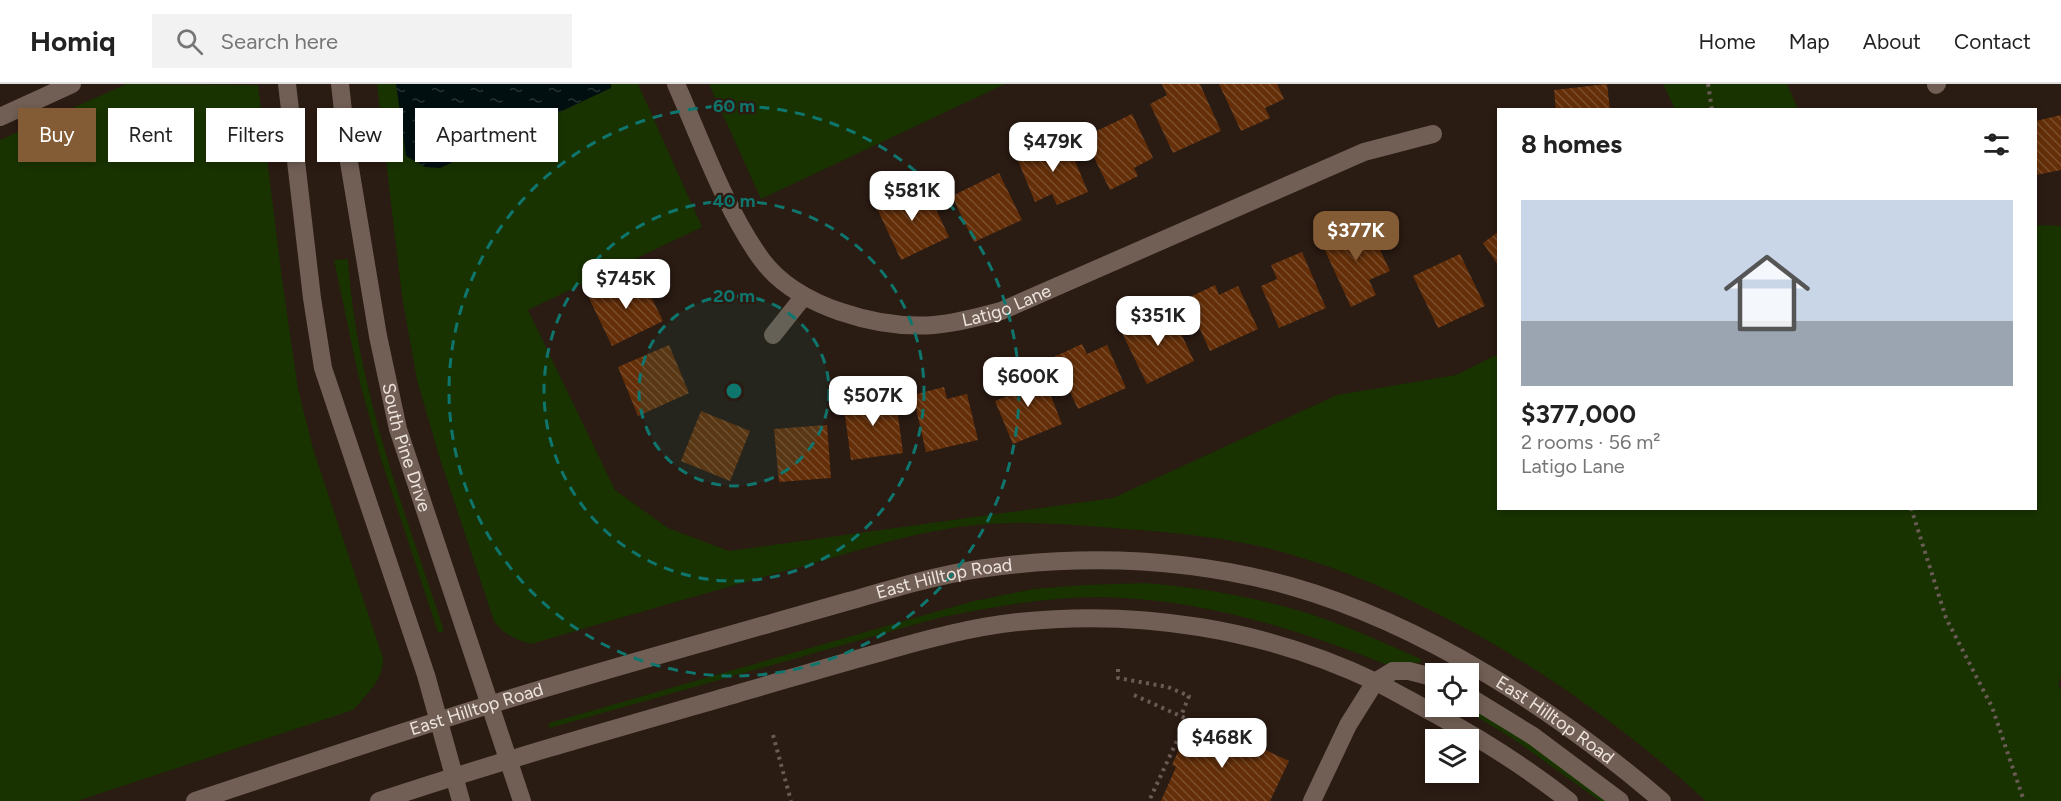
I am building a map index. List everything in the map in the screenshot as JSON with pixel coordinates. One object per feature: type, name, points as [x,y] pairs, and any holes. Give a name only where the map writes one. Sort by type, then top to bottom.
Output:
[{"type":"main road","points":[[0,117],[72,84]]},
{"type":"main road","points":[[287,84],[312,298],[323,368],[440,720],[461,801]]},
{"type":"main road","name":"South Pine Drive","points":[[340,84],[348,156],[378,336],[398,429],[522,801]]},
{"type":"main road","name":"Latigo Lane","points":[[676,84],[734,214],[763,261],[804,296],[840,312],[893,324],[933,325],[1001,311],[1364,152],[1433,134]]},
{"type":"main road","points":[[773,335],[804,296]]},
{"type":"main road","name":"East Hilltop Road","points":[[195,801],[491,704],[938,577],[975,570],[1086,560],[1138,561],[1210,569],[1267,580],[1321,596],[1375,617],[1473,666],[1560,722],[1662,801]]},
{"type":"main road","points":[[379,801],[454,776],[920,641],[1016,622],[1082,617],[1122,618],[1217,630],[1301,651],[1375,682],[1457,726],[1516,761],[1569,801]]},
{"type":"main road","points":[[1312,801],[1348,725],[1375,682],[1393,671],[1409,671],[1425,675]]},
{"type":"main road","points":[[1479,703],[1533,736],[1620,801]]},
{"type":"path","points":[[1708,84],[1712,108]]},
{"type":"path","points":[[1912,510],[1946,618],[1992,707],[2024,801]]},
{"type":"path","points":[[1118,669],[1118,678],[1168,687],[1189,696],[1181,716]]},
{"type":"path","points":[[1134,695],[1187,718],[1149,801]]},
{"type":"path","points":[[773,735],[791,801]]},
{"type":"green space","points":[[127,84],[258,85],[261,108],[206,108],[206,162],[268,162],[298,389],[314,452],[383,658],[383,666],[373,687],[353,710],[77,801],[0,801],[0,140],[18,132],[18,162],[96,162],[96,108],[73,108]]},
{"type":"green space","points":[[377,84],[638,84],[702,227],[528,310],[615,490],[668,528],[729,551],[1113,498],[1337,395],[1456,375],[1497,354],[1497,510],[2037,510],[2037,225],[2061,226],[2061,677],[2058,684],[2061,690],[2061,801],[1706,801],[1660,761],[1561,686],[1508,652],[1453,622],[1397,594],[1340,571],[1282,552],[1241,542],[1177,533],[1091,526],[1005,523],[923,533],[531,644],[506,633],[494,621],[440,459],[417,380],[402,296],[386,162],[403,162],[403,108],[380,108]]},
{"type":"green space","points":[[709,84],[1005,84],[761,199]]},
{"type":"green space","points":[[1663,84],[1787,84],[1798,108],[1675,108]]},
{"type":"green space","points":[[348,259],[353,307],[371,400],[443,632],[438,632],[381,459],[360,383],[334,260]]},
{"type":"green space","points":[[1145,583],[1219,592],[1293,609],[1374,638],[1421,659],[1420,663],[1385,664],[1281,628],[1174,603],[1101,597],[1060,599],[938,618],[550,728],[548,725],[970,602],[1033,589]]},
{"type":"green space","points":[[1479,712],[1522,737],[1606,801],[1600,801],[1512,738],[1477,717],[1479,717]]},
{"type":"water","points":[[396,84],[611,84],[611,88],[558,113],[558,108],[415,108],[415,161],[406,156],[403,108],[399,108]]},
{"type":"water","points":[[416,162],[453,162],[440,168],[425,167]]},
{"type":"building","points":[[1162,84],[1200,84],[1221,131],[1173,153],[1150,104],[1167,95]]},
{"type":"building","points":[[1219,84],[1277,84],[1284,99],[1265,108],[1270,118],[1241,131]]},
{"type":"building","points":[[1607,84],[1610,108],[1556,108],[1554,90]]},
{"type":"building","points":[[1132,114],[1153,158],[1134,168],[1138,176],[1110,190],[1084,137]]},
{"type":"building","points":[[2061,115],[2061,170],[2037,175],[2037,121]]},
{"type":"building","points":[[1065,137],[1088,192],[1057,205],[1052,194],[1035,202],[1017,158]]},
{"type":"building","points":[[999,173],[1022,220],[974,242],[952,196]]},
{"type":"building","points":[[924,184],[949,237],[901,260],[876,206]]},
{"type":"building","points":[[1367,222],[1390,271],[1369,280],[1376,295],[1351,307],[1322,244]]},
{"type":"building","points":[[1497,233],[1497,264],[1483,243]]},
{"type":"building","points":[[1302,252],[1326,308],[1279,328],[1261,286],[1277,279],[1271,265]]},
{"type":"building","points":[[1460,254],[1485,306],[1438,328],[1413,276]]},
{"type":"building","points":[[640,274],[663,321],[612,346],[589,298]]},
{"type":"building","points":[[1215,285],[1219,295],[1238,286],[1258,329],[1210,351],[1186,299]]},
{"type":"building","points":[[1170,310],[1194,361],[1147,384],[1122,333]]},
{"type":"building","points":[[1082,344],[1087,354],[1107,345],[1126,388],[1078,409],[1054,357]]},
{"type":"building","points":[[669,345],[689,393],[638,416],[618,367]]},
{"type":"building","points":[[1040,369],[1062,424],[1013,444],[995,401],[1014,393],[1009,382]]},
{"type":"building","points":[[944,387],[947,399],[967,394],[978,440],[926,452],[913,395]]},
{"type":"building","points":[[895,393],[903,453],[851,460],[843,401]]},
{"type":"building","points":[[701,411],[750,431],[730,481],[681,461]]},
{"type":"building","points":[[827,425],[831,478],[779,482],[774,429]]},
{"type":"building","points":[[1192,720],[1222,731],[1220,735],[1256,751],[1259,747],[1289,761],[1270,801],[1161,801],[1176,767],[1172,765]]}]
